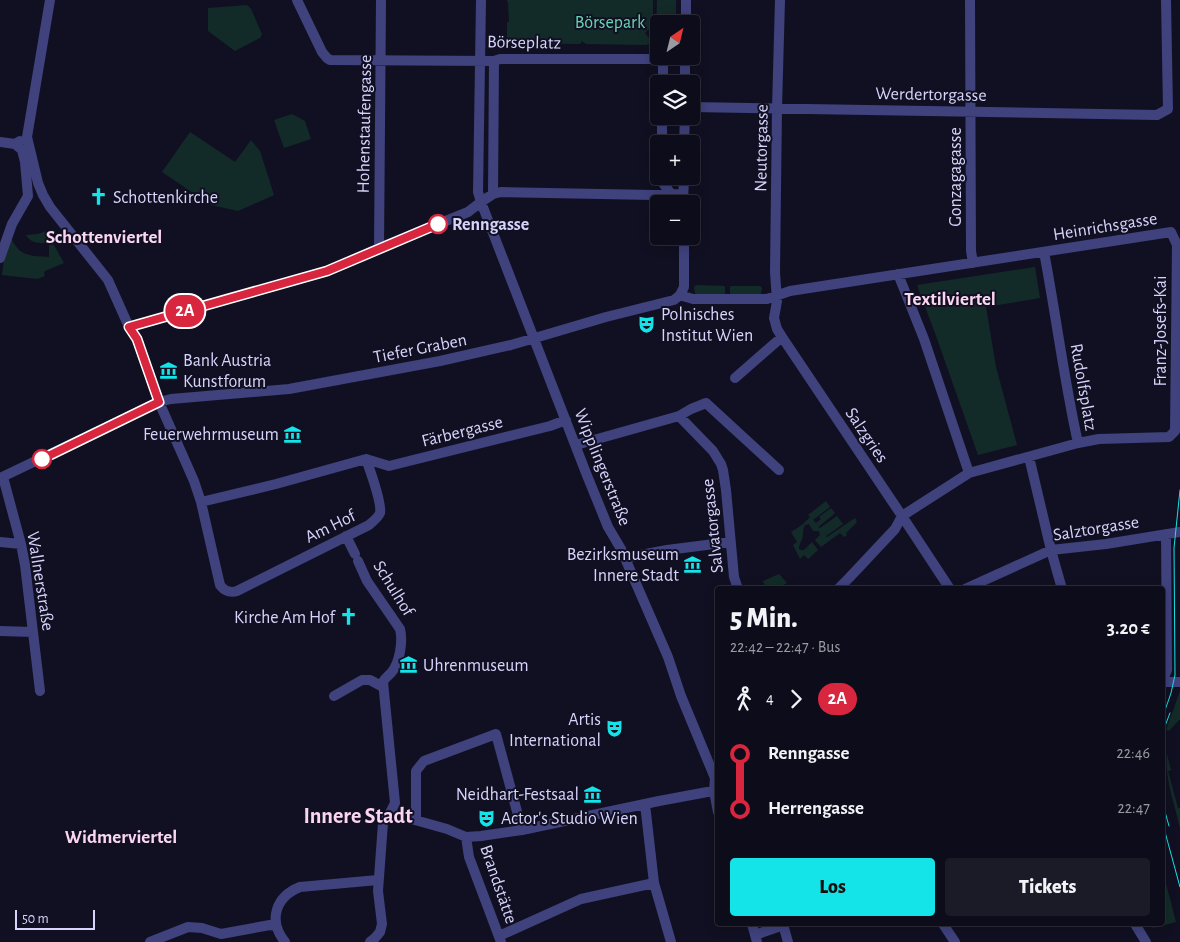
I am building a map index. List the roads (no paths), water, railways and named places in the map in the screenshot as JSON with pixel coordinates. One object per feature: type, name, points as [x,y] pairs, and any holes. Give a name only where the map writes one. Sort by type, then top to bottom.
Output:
[{"type":"street","points":[[15,144],[27,137],[50,0]]},
{"type":"street","points":[[297,0],[322,52],[327,58],[335,60],[479,60],[478,192],[481,202]]},
{"type":"street","name":"Hohenstaufengasse","points":[[379,248],[381,0]]},
{"type":"street","name":"Börseplatz","points":[[481,0],[479,60],[650,58]]},
{"type":"street","points":[[686,0],[686,15]]},
{"type":"street","name":"Neutorgasse","points":[[777,295],[775,272],[780,0]]},
{"type":"street","name":"Gonzagagasse","points":[[970,0],[971,251],[973,263]]},
{"type":"street","name":"Werdertorgasse","points":[[700,107],[1157,114],[1168,109],[1166,0]]},
{"type":"street","points":[[493,194],[494,61]]},
{"type":"street","name":"Am Hof","points":[[27,137],[38,183],[46,201],[108,280],[129,327],[137,339],[159,402],[194,481],[201,502],[218,581],[222,588],[231,592],[237,591],[369,524],[378,516],[380,508],[366,459]]},
{"type":"street","points":[[0,142],[15,144],[22,150],[28,196],[12,224],[0,258]]},
{"type":"street","points":[[664,185],[671,194]]},
{"type":"street","points":[[129,327],[327,271],[468,212],[493,194],[501,192],[671,194]]},
{"type":"street","points":[[28,196],[46,201]]},
{"type":"street","name":"Wipplingerstraße","points":[[481,202],[586,473],[608,527],[621,549],[668,657],[681,696],[715,778]]},
{"type":"street","name":"Heinrichsgasse","points":[[1044,252],[1172,232]]},
{"type":"street","name":"Franz-Josefs-Kai","points":[[1078,443],[1099,439],[1168,438],[1175,431],[1177,245],[1172,232]]},
{"type":"street","points":[[684,245],[684,287],[680,294],[688,298],[701,299],[767,299],[790,290],[1044,252]]},
{"type":"street","name":"Rudolfsplatz","points":[[902,516],[969,473],[1078,443],[1072,418],[1044,252]]},
{"type":"street","points":[[898,274],[924,339],[969,473]]},
{"type":"street","name":"Tiefer Graben","points":[[1,478],[159,402],[171,399],[288,389],[431,362],[512,345],[606,317],[674,300],[680,294]]},
{"type":"street","name":"Salzgries","points":[[777,295],[775,323],[782,337],[948,586]]},
{"type":"street","points":[[735,378],[782,337]]},
{"type":"street","points":[[576,446],[679,416],[706,403],[779,470]]},
{"type":"street","name":"Salvatorgasse","points":[[679,416],[713,451],[721,464],[726,490],[734,577],[737,586]]},
{"type":"street","name":"Färbergasse","points":[[366,459],[389,466],[550,426],[566,420]]},
{"type":"street","points":[[1029,457],[1061,586]]},
{"type":"street","points":[[201,502],[366,459]]},
{"type":"street","name":"Wallnerstraße","points":[[1,478],[21,544],[25,565],[40,691]]},
{"type":"street","points":[[841,586],[895,529],[902,516]]},
{"type":"street","name":"Salztorgasse","points":[[972,586],[1051,550],[1106,544],[1180,532]]},
{"type":"street","points":[[1165,675],[1167,670],[1166,534]]},
{"type":"street","name":"Schulhof","points":[[346,536],[367,581],[400,629],[402,638],[398,659],[391,673],[383,682],[383,687]]},
{"type":"street","points":[[0,542],[21,544]]},
{"type":"street","points":[[625,558],[666,550],[730,542]]},
{"type":"street","points":[[0,631],[33,632]]},
{"type":"street","points":[[334,696],[362,680],[370,680],[383,687],[395,802],[383,823],[378,880],[382,924],[380,932],[370,942]]},
{"type":"street","points":[[1165,682],[1180,682]]},
{"type":"street","points":[[416,820],[416,771],[424,761],[496,734],[522,830]]},
{"type":"street","points":[[390,813],[446,828],[466,837],[522,830],[715,791]]},
{"type":"street","points":[[645,804],[654,883],[671,942]]},
{"type":"street","name":"Brandstätte","points":[[466,837],[469,857],[500,939]]},
{"type":"street","points":[[284,942],[279,936],[275,916],[283,898],[294,890],[300,887],[378,880]]},
{"type":"street","points":[[500,939],[581,900],[654,883]]},
{"type":"street","points":[[150,942],[188,927],[202,928],[221,934],[270,925],[276,926]]},
{"type":"street","points":[[753,926],[756,939],[779,926]]},
{"type":"street","points":[[784,926],[788,942]]},
{"type":"street","points":[[944,926],[953,941]]},
{"type":"street","points":[[1136,926],[1146,942]]},
{"type":"tram line","points":[[1165,710],[1175,675],[1174,548],[1180,490]]},
{"type":"tram line","points":[[1165,726],[1170,713]]},
{"type":"tram line","points":[[1165,812],[1169,826]]},
{"type":"tram line","points":[[1165,832],[1180,887]]},
{"type":"place","name":"Schottenkirche","points":[[99,197]]},
{"type":"place","name":"Renngasse","points":[[438,224]]},
{"type":"place","name":"Polnisches Institut Wien","points":[[647,324]]},
{"type":"place","name":"Bank Austria Kunstforum","points":[[169,370]]},
{"type":"place","name":"Feuerwehrmuseum","points":[[293,434]]},
{"type":"place","name":"Bezirksmuseum Innere Stadt","points":[[693,564]]},
{"type":"place","name":"Kirche Am Hof","points":[[349,617]]},
{"type":"place","name":"Uhrenmuseum","points":[[409,665]]},
{"type":"place","name":"Artis International","points":[[615,729]]},
{"type":"place","name":"Neidhart-Festsaal","points":[[593,794]]},
{"type":"place","name":"Actor's Studio Wien","points":[[487,818]]},
{"type":"district","name":"Schottenviertel","points":[[104,236]]},
{"type":"district","name":"Textilviertel","points":[[950,298]]},
{"type":"district","name":"Innere Stadt","points":[[358,815]]},
{"type":"district","name":"Widmerviertel","points":[[121,836]]},
{"type":"park label","name":"Börsepark","points":[[610,22]]}]
